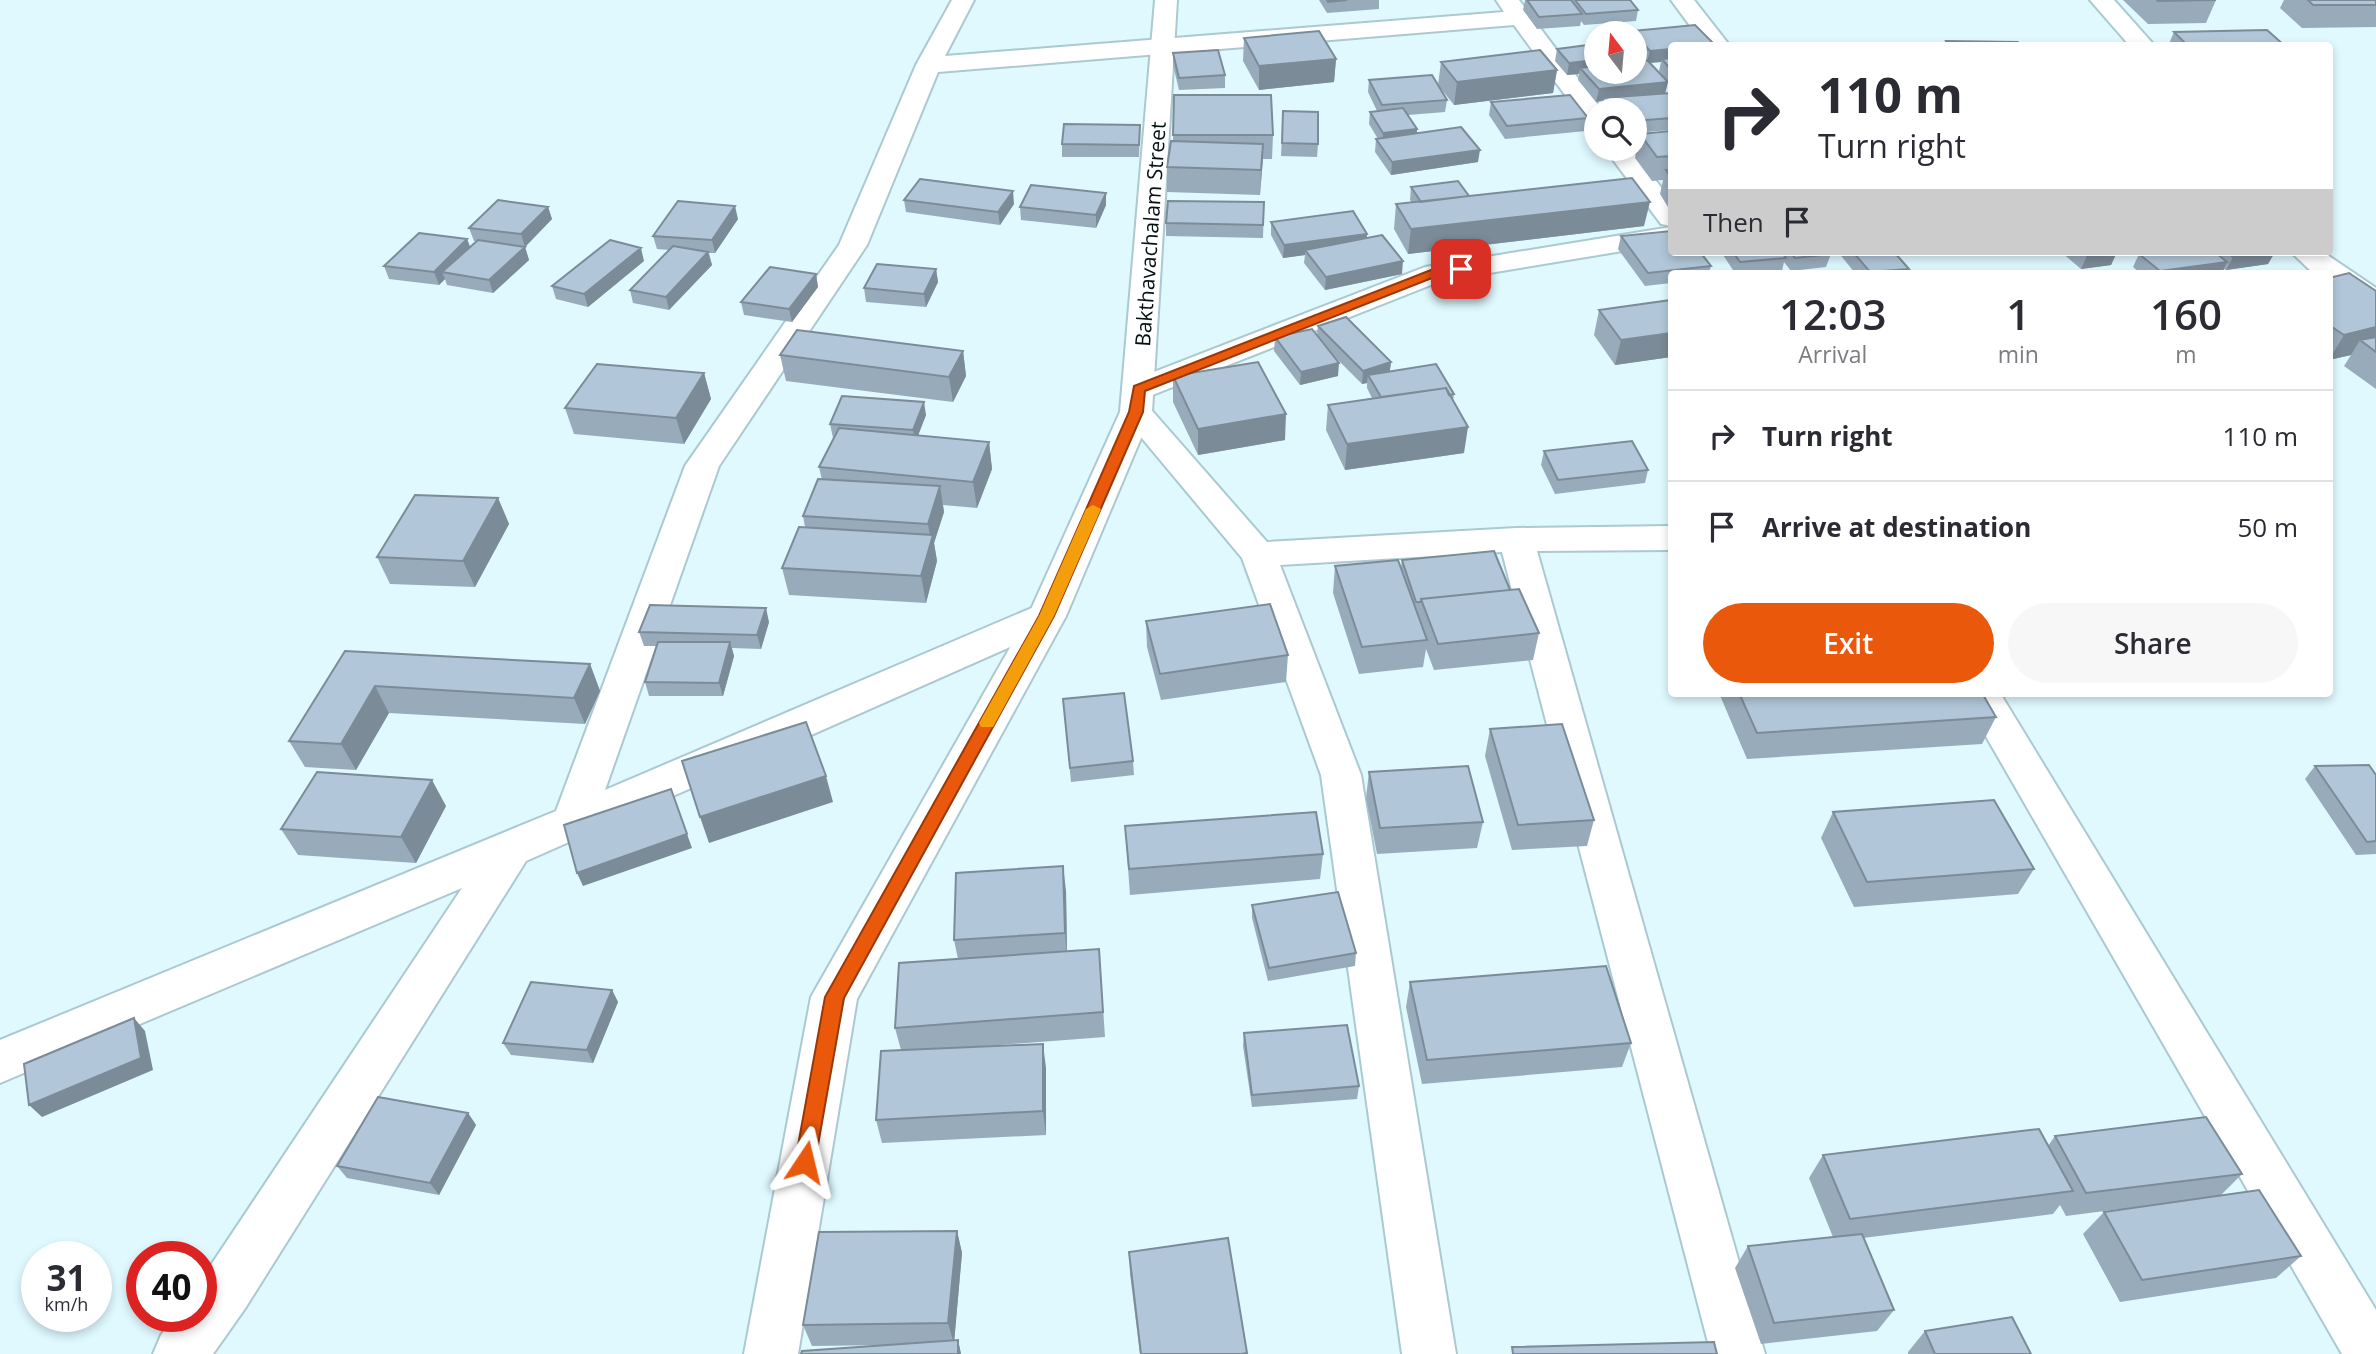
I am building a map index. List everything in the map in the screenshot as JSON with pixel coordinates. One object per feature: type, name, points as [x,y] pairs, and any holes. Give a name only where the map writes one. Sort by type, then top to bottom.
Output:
[{"type":"street","points":[[573,822],[702,466],[853,244],[928,65],[963,0]]},
{"type":"street","name":"Bakthavachalam Street","points":[[771,1354],[834,997],[1047,616],[1138,401],[1166,0]]},
{"type":"street","points":[[1682,0],[1715,42]]},
{"type":"street","points":[[2101,0],[2139,42]]},
{"type":"street","points":[[928,65],[1162,48],[1516,5],[1584,103]]},
{"type":"street","points":[[1627,161],[1668,214]]},
{"type":"street","points":[[1429,1354],[1341,775],[1258,554],[1138,401],[1435,273],[1668,235]]},
{"type":"street","points":[[2310,256],[2327,270]]},
{"type":"street","points":[[2333,275],[2376,301]]},
{"type":"street","points":[[1258,554],[1516,540],[1668,538]]},
{"type":"street","points":[[1516,540],[1738,1354]]},
{"type":"street","points":[[0,1062],[511,849],[1047,616]]},
{"type":"street","points":[[1982,697],[2372,1354]]},
{"type":"street","points":[[180,1354],[227,1289],[511,849]]},
{"type":"building","points":[[1527,0],[1571,0],[1582,14],[1539,17]]},
{"type":"building","points":[[1575,0],[1630,0],[1638,10],[1586,14]]},
{"type":"building","points":[[2308,0],[2376,0],[2376,5],[2313,5]]},
{"type":"building","points":[[1695,25],[1712,42],[1668,42],[1668,49],[1650,51],[1647,48],[1647,30]]},
{"type":"building","points":[[2267,30],[2280,42],[2184,42],[2174,32]]},
{"type":"building","points":[[1319,31],[1336,59],[1259,66],[1244,38]]},
{"type":"building","points":[[1946,41],[2018,42],[1947,42]]},
{"type":"building","points":[[1584,46],[1584,61],[1569,63],[1557,49]]},
{"type":"building","points":[[1218,50],[1225,75],[1179,78],[1173,53]]},
{"type":"building","points":[[1540,50],[1557,70],[1457,82],[1441,62]]},
{"type":"building","points":[[1647,60],[1668,82],[1599,89],[1594,84],[1647,84]]},
{"type":"building","points":[[1432,75],[1447,100],[1382,105],[1369,80]]},
{"type":"building","points":[[1668,93],[1668,118],[1647,120],[1647,98],[1602,98]]},
{"type":"building","points":[[1174,95],[1271,95],[1273,135],[1173,135]]},
{"type":"building","points":[[1570,95],[1584,113],[1584,118],[1507,126],[1491,102]]},
{"type":"building","points":[[1403,108],[1417,129],[1383,133],[1370,112]]},
{"type":"building","points":[[1283,111],[1318,112],[1318,144],[1282,143]]},
{"type":"building","points":[[1064,124],[1140,125],[1139,145],[1062,144]]},
{"type":"building","points":[[1461,127],[1480,150],[1392,162],[1376,139]]},
{"type":"building","points":[[1668,131],[1668,156],[1657,157],[1647,143],[1647,133]]},
{"type":"building","points":[[1171,141],[1263,144],[1261,170],[1167,167]]},
{"type":"building","points":[[1632,178],[1650,202],[1411,229],[1396,204]]},
{"type":"building","points":[[920,179],[1013,191],[998,212],[904,200]]},
{"type":"building","points":[[1458,181],[1469,196],[1421,202],[1411,187]]},
{"type":"building","points":[[1031,185],[1106,193],[1096,215],[1020,207]]},
{"type":"building","points":[[498,200],[548,207],[521,234],[469,228]]},
{"type":"building","points":[[678,201],[735,206],[712,240],[653,236]]},
{"type":"building","points":[[1168,201],[1264,202],[1263,225],[1166,223]]},
{"type":"building","points":[[1353,211],[1367,234],[1284,245],[1271,222]]},
{"type":"building","points":[[1668,231],[1668,256],[1703,256],[1711,266],[1648,273],[1621,236]]},
{"type":"building","points":[[419,233],[467,239],[434,272],[384,266]]},
{"type":"building","points":[[1382,235],[1403,261],[1326,277],[1305,250]]},
{"type":"building","points":[[478,240],[525,247],[489,280],[442,272]]},
{"type":"building","points":[[610,240],[641,248],[584,294],[552,286]]},
{"type":"building","points":[[673,246],[708,252],[666,297],[630,290]]},
{"type":"building","points":[[1736,256],[1786,258],[1740,262]]},
{"type":"building","points":[[1856,256],[1898,256],[1909,269],[1896,270],[1868,270]]},
{"type":"building","points":[[2141,256],[2220,256],[2227,262],[2167,270],[2159,270]]},
{"type":"building","points":[[877,264],[936,269],[924,294],[864,288]]},
{"type":"building","points":[[770,267],[816,274],[789,309],[741,302]]},
{"type":"building","points":[[2349,273],[2376,291],[2376,327],[2344,335],[2333,328],[2333,277]]},
{"type":"building","points":[[1668,300],[1668,333],[1621,340],[1599,310]]},
{"type":"building","points":[[1346,317],[1391,362],[1363,371],[1318,326]]},
{"type":"building","points":[[1312,329],[1339,363],[1301,372],[1275,337]]},
{"type":"building","points":[[797,330],[963,351],[949,377],[780,355]]},
{"type":"building","points":[[2376,337],[2376,352],[2360,340]]},
{"type":"building","points":[[1258,362],[1286,414],[1198,429],[1173,376]]},
{"type":"building","points":[[597,364],[704,373],[676,418],[565,408]]},
{"type":"building","points":[[1436,364],[1454,394],[1449,395],[1446,388],[1381,397],[1368,375]]},
{"type":"building","points":[[1446,388],[1468,427],[1347,444],[1328,405]]},
{"type":"building","points":[[842,396],[924,402],[913,430],[830,424]]},
{"type":"building","points":[[839,428],[989,442],[973,482],[819,467]]},
{"type":"building","points":[[1632,441],[1648,470],[1558,480],[1544,451]]},
{"type":"building","points":[[818,479],[940,486],[928,524],[803,516]]},
{"type":"building","points":[[415,495],[498,498],[463,561],[377,557]]},
{"type":"building","points":[[799,527],[933,535],[921,576],[782,568]]},
{"type":"building","points":[[1494,551],[1510,590],[1421,599],[1421,602],[1416,602],[1402,560]]},
{"type":"building","points":[[1398,560],[1427,640],[1362,647],[1335,566]]},
{"type":"building","points":[[1519,589],[1539,633],[1438,644],[1421,599]]},
{"type":"building","points":[[1270,604],[1288,655],[1160,674],[1146,621]]},
{"type":"building","points":[[650,605],[766,608],[757,635],[639,632]]},
{"type":"building","points":[[658,642],[730,642],[719,683],[645,682]]},
{"type":"building","points":[[345,651],[590,664],[574,698],[375,686],[341,744],[289,741]]},
{"type":"building","points":[[1124,693],[1133,761],[1070,768],[1063,699]]},
{"type":"building","points":[[1741,697],[1984,697],[1996,717],[1757,733]]},
{"type":"building","points":[[806,722],[826,776],[700,817],[682,761]]},
{"type":"building","points":[[1562,724],[1594,820],[1518,825],[1490,729]]},
{"type":"building","points":[[2369,765],[2376,775],[2376,841],[2367,842],[2315,766]]},
{"type":"building","points":[[1468,766],[1483,822],[1380,828],[1369,772]]},
{"type":"building","points":[[317,772],[432,780],[401,837],[281,829]]},
{"type":"building","points":[[671,789],[687,834],[577,873],[564,825]]},
{"type":"building","points":[[1994,800],[2034,869],[1867,882],[1833,812]]},
{"type":"building","points":[[1316,812],[1323,854],[1129,869],[1125,826]]},
{"type":"building","points":[[1063,866],[1065,933],[954,940],[956,873]]},
{"type":"building","points":[[1338,892],[1356,953],[1269,968],[1252,905]]},
{"type":"building","points":[[1099,949],[1103,1012],[895,1028],[899,963]]},
{"type":"building","points":[[1606,966],[1631,1043],[1427,1060],[1410,982]]},
{"type":"building","points":[[531,982],[612,990],[587,1050],[503,1043]]},
{"type":"building","points":[[134,1018],[141,1058],[29,1105],[24,1064]]},
{"type":"building","points":[[1347,1025],[1359,1086],[1252,1095],[1244,1033]]},
{"type":"building","points":[[1043,1044],[1043,1111],[876,1120],[881,1051]]},
{"type":"building","points":[[378,1097],[468,1113],[430,1183],[337,1166]]},
{"type":"building","points":[[2206,1117],[2242,1174],[2086,1193],[2055,1136]]},
{"type":"building","points":[[2039,1129],[2073,1191],[1850,1219],[1823,1155]]},
{"type":"building","points":[[2259,1190],[2301,1256],[2142,1280],[2104,1212]]},
{"type":"building","points":[[957,1231],[948,1323],[803,1325],[819,1232]]},
{"type":"building","points":[[1862,1234],[1894,1310],[1774,1323],[1748,1246]]},
{"type":"building","points":[[1228,1238],[1247,1353],[1141,1354],[1129,1252]]},
{"type":"building","points":[[2012,1317],[2031,1354],[1935,1354],[1925,1331]]},
{"type":"building","points":[[958,1340],[958,1354],[801,1354],[802,1351]]},
{"type":"building","points":[[1714,1342],[1717,1354],[1513,1354],[1512,1347]]},
{"type":"slow traffic","points":[[987,723],[1047,616],[1093,509]]},
{"type":"route","points":[[805,1162],[834,997],[1047,616],[1136,412],[1139,389],[1435,273],[1461,269]]}]
